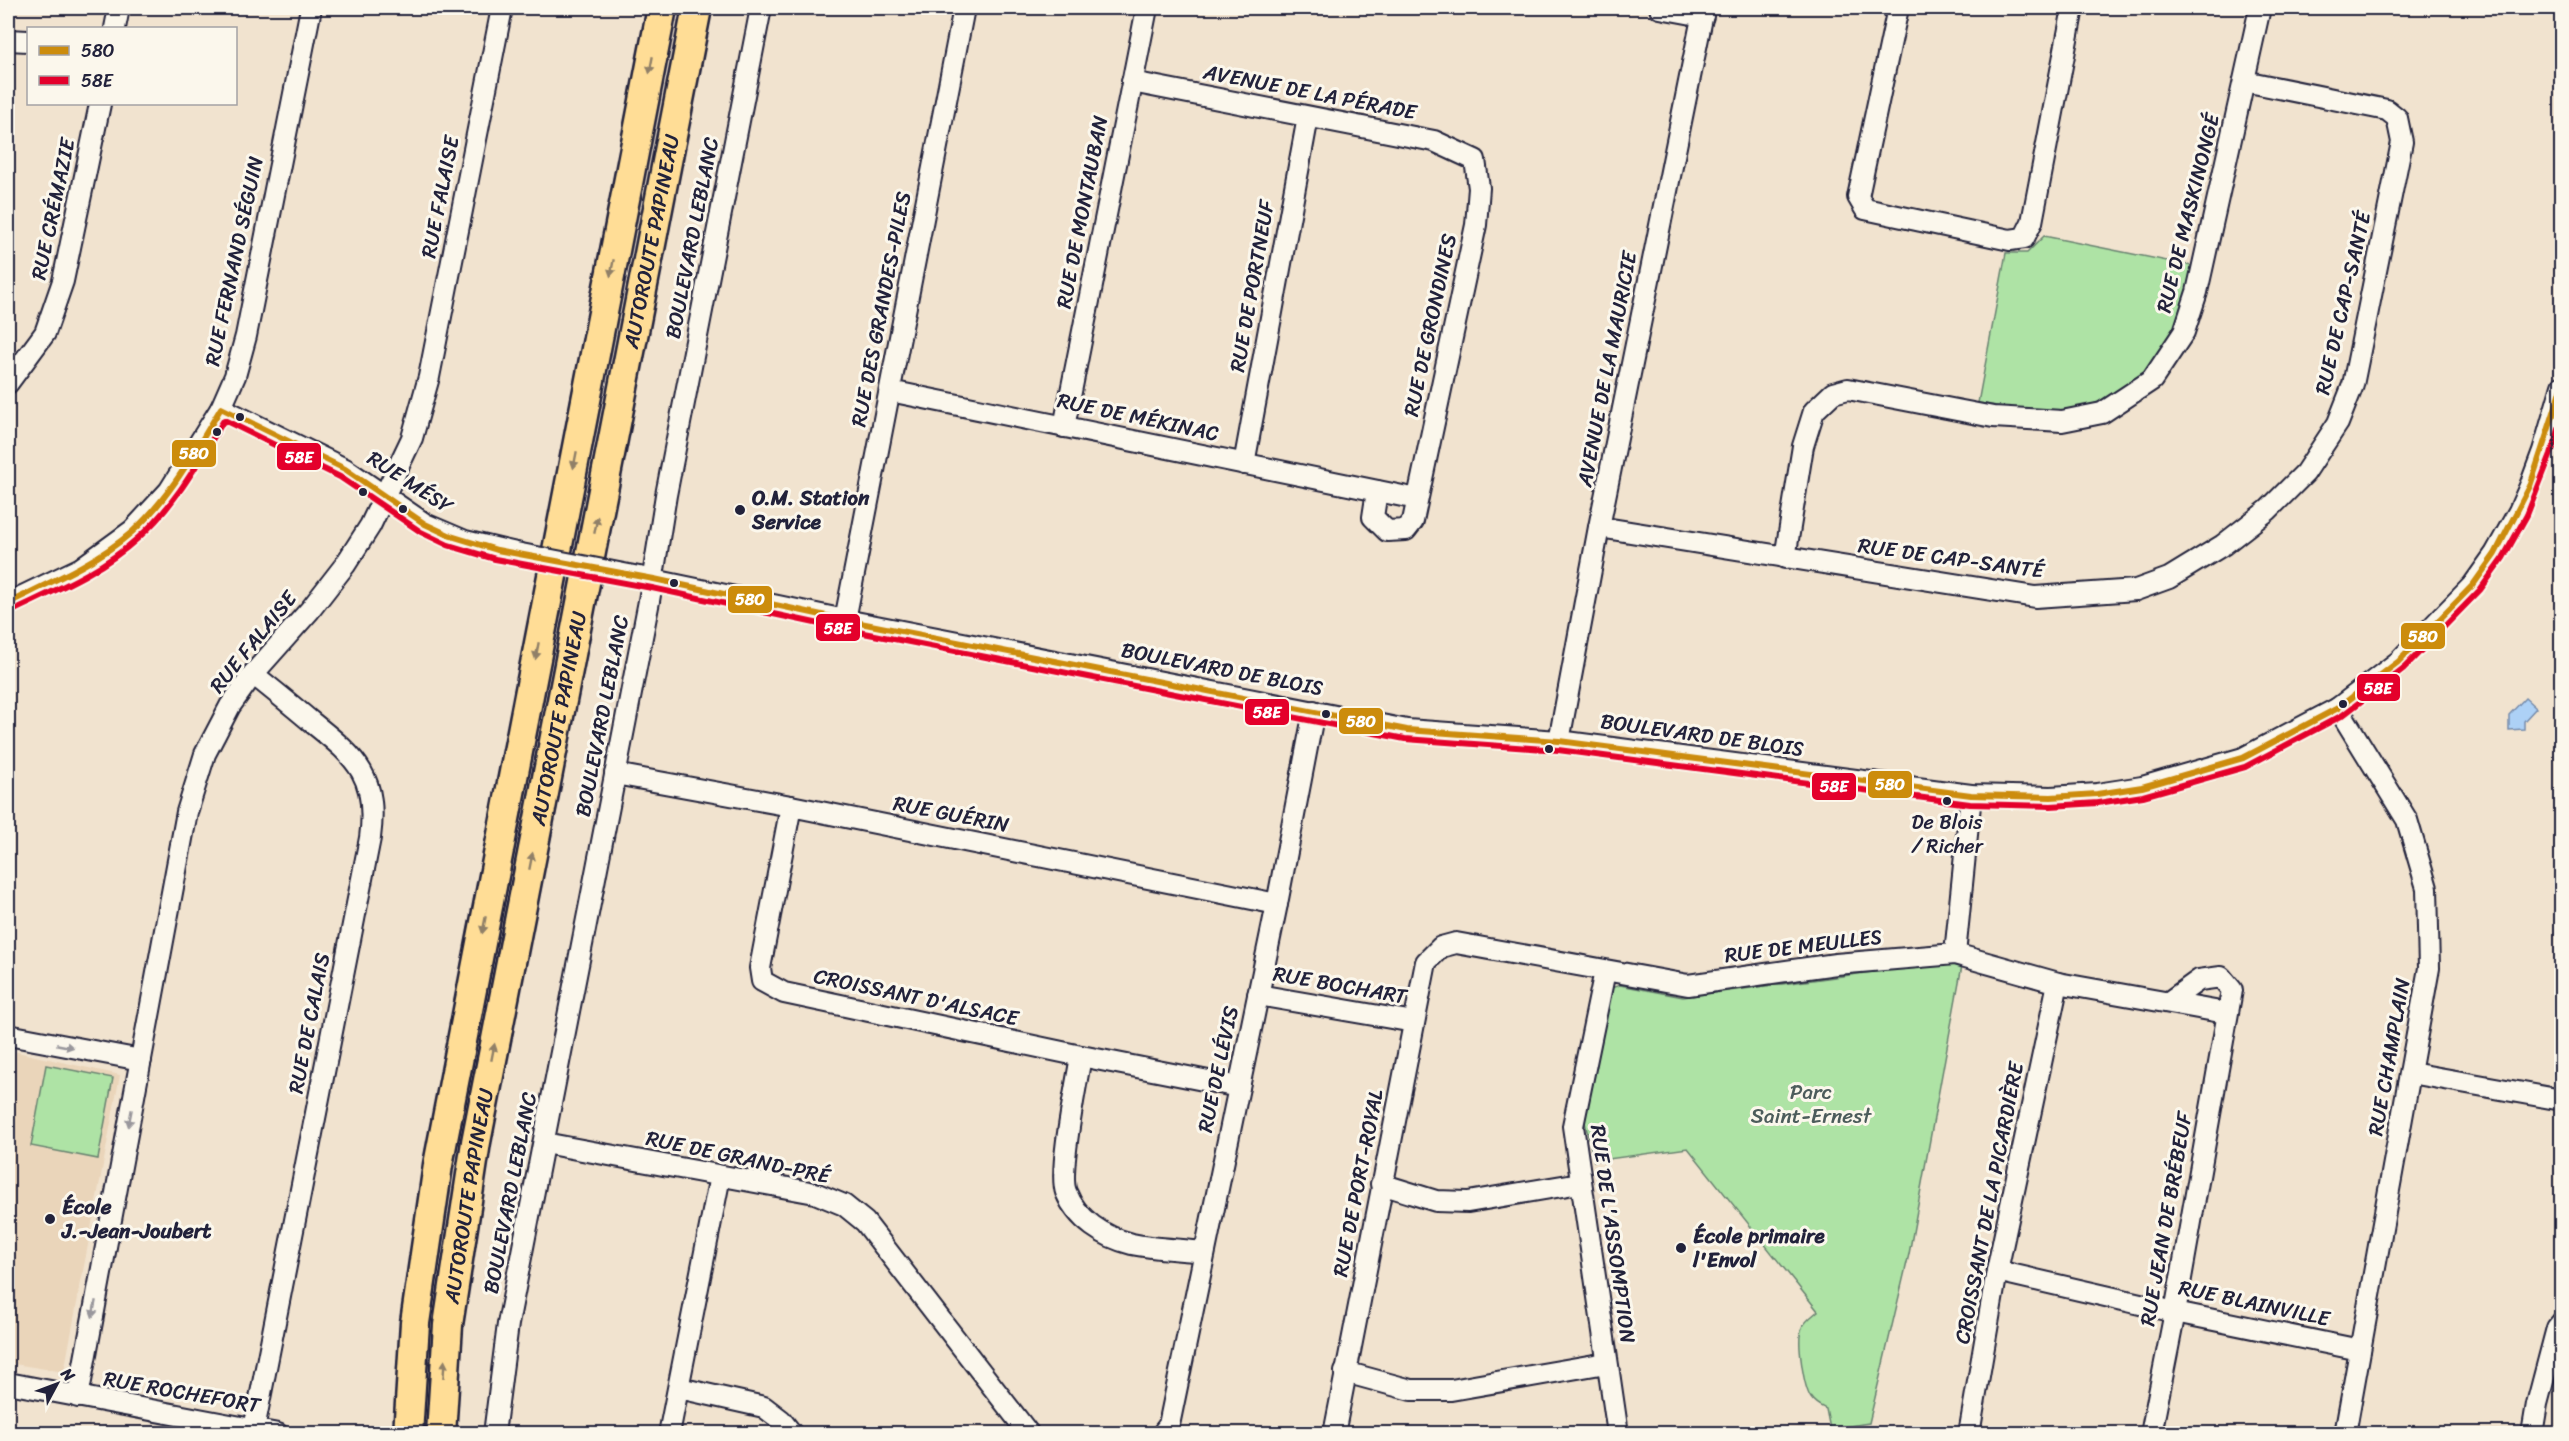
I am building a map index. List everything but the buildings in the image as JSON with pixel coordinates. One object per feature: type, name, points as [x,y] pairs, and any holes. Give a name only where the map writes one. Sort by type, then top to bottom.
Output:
[{"type":"highway","name":"AUTOROUTE PAPINEAU","points":[[408,1434],[415,1323],[438,1165],[663,8]]},
{"type":"highway","name":"AUTOROUTE PAPINEAU","points":[[441,1434],[448,1325],[476,1142],[697,8]]},
{"type":"street","points":[[115,27],[119,8]]},
{"type":"street","name":"RUE FERNAND SÉGUIN","points":[[8,603],[81,568],[133,531],[169,491],[221,408],[235,376],[246,336],[311,8]]},
{"type":"street","name":"RUE FALAISE","points":[[78,1397],[192,793],[216,731],[253,674],[333,582],[370,525],[412,438],[424,396],[502,8]]},
{"type":"street","name":"BOULEVARD LEBLANC","points":[[494,1434],[508,1324],[615,774],[646,578],[666,495],[761,8]]},
{"type":"street","name":"RUE DES GRANDES-PILES","points":[[845,620],[964,8]]},
{"type":"street","name":"RUE DE MONTAUBAN","points":[[1064,427],[1147,8]]},
{"type":"street","points":[[1660,8],[1703,12]]},
{"type":"street","points":[[1898,8],[1858,197],[1865,209],[2010,240],[2024,238],[2032,222],[2073,8]]},
{"type":"street","name":"RUE DE MASKINONGÉ","points":[[1785,558],[1803,446],[1814,411],[1833,393],[1848,389],[1993,417],[2062,421],[2102,413],[2152,380],[2184,332],[2197,292],[2260,8]]},
{"type":"street","name":"AVENUE DE LA MAURICIE","points":[[1559,741],[1599,527],[1703,12]]},
{"type":"street","points":[[8,40],[27,41]]},
{"type":"street","name":"AVENUE DE LA PÉRADE","points":[[1132,81],[1434,141],[1475,160]]},
{"type":"street","name":"RUE DE CAP-SANTÉ","points":[[1599,527],[2035,597],[2136,590],[2169,578],[2223,545],[2268,510],[2305,473],[2338,423],[2354,385],[2402,142],[2397,118],[2387,110],[2244,81]]},
{"type":"street","name":"RUE CRÉMAZIE","points":[[8,383],[45,333],[63,281],[100,105]]},
{"type":"street","name":"RUE DE PORTNEUF","points":[[1244,464],[1308,117]]},
{"type":"street","name":"RUE DE GRONDINES","points":[[1417,499],[1476,225],[1479,188],[1475,160]]},
{"type":"street","name":"BOULEVARD DE BLOIS","points":[[646,578],[845,620],[1407,730],[1559,741],[1971,795],[2050,797],[2097,794],[2142,787],[2243,758],[2338,708],[2397,662],[2474,585],[2495,554],[2519,511],[2543,451],[2562,386]]},
{"type":"street","name":"RUE DE MÉKINAC","points":[[890,391],[1417,499]]},
{"type":"street","name":"RUE MÉSY","points":[[221,408],[345,469],[425,524],[451,536],[516,553],[646,578]]},
{"type":"street","points":[[1377,491],[1373,517],[1387,531],[1406,530],[1413,521],[1417,499]]},
{"type":"street","name":"RUE DE CALAIS","points":[[253,674],[353,758],[365,777],[372,810],[370,838],[254,1429]]},
{"type":"street","name":"RUE CHAMPLAIN","points":[[2338,708],[2408,820],[2427,888],[2428,968],[2345,1434]]},
{"type":"street","name":"RUE DE LÉVIS","points":[[1162,1434],[1169,1425],[1277,904],[1314,711]]},
{"type":"street","name":"RUE GUÉRIN","points":[[615,774],[791,806],[1277,904]]},
{"type":"street","points":[[1955,954],[1971,795]]},
{"type":"street","name":"CROISSANT D'ALSACE","points":[[791,806],[760,968],[762,981],[784,993],[1239,1087]]},
{"type":"street","name":"RUE DE MEULLES","points":[[1441,947],[1456,943],[1688,985],[1836,964],[1955,954],[2058,983],[2170,1001],[2226,1013]]},
{"type":"street","name":"RUE DE PORT-ROYAL","points":[[1334,1434],[1426,962],[1441,947]]},
{"type":"street","name":"RUE DE L'ASSOMPTION","points":[[1605,971],[1573,1126],[1618,1434]]},
{"type":"street","points":[[2170,1001],[2199,980],[2221,977],[2232,990],[2226,1013]]},
{"type":"street","name":"CROISSANT DE LA PICARDIÈRE","points":[[1969,1434],[1997,1271],[2058,983]]},
{"type":"street","name":"RUE BOCHART","points":[[1258,995],[1414,1022]]},
{"type":"street","name":"RUE JEAN DE BRÉBEUF","points":[[2151,1434],[2175,1312],[2226,1013]]},
{"type":"street","points":[[8,1035],[141,1060]]},
{"type":"street","points":[[1081,1056],[1064,1170],[1065,1191],[1079,1214],[1101,1233],[1132,1244],[1204,1252]]},
{"type":"street","points":[[2411,1073],[2562,1100]]},
{"type":"street","name":"RUE DE GRAND-PRÉ","points":[[544,1143],[815,1193],[844,1205],[865,1222],[1029,1434]]},
{"type":"street","points":[[669,1434],[720,1176]]},
{"type":"street","points":[[1381,1184],[1436,1200],[1468,1202],[1580,1182]]},
{"type":"street","name":"RUE BLAINVILLE","points":[[1997,1271],[2175,1312],[2360,1350]]},
{"type":"street","points":[[2532,1434],[2536,1404],[2557,1328],[2562,1323]]},
{"type":"street","points":[[1345,1372],[1411,1390],[1452,1390],[1606,1363]]},
{"type":"street","name":"RUE ROCHEFORT","points":[[8,1383],[278,1434]]},
{"type":"street","points":[[679,1388],[764,1407],[782,1420],[792,1434]]},
{"type":"shaded area","name":"École J.-Jean-Joubert","points":[[8,1050],[120,1075],[64,1372],[8,1363]]},
{"type":"green space","points":[[2044,236],[2192,266],[2180,316],[2159,355],[2145,371],[2129,385],[2091,405],[2047,412],[1978,403],[2006,253],[2027,253]]},
{"type":"green space","name":"Parc Saint-Ernest","points":[[1963,960],[1909,1254],[1869,1423],[1830,1429],[1826,1409],[1814,1402],[1808,1393],[1800,1353],[1802,1328],[1818,1311],[1688,1148],[1594,1161],[1584,1118],[1611,988],[1620,985],[1683,997]]},
{"type":"green space","points":[[46,1065],[113,1078],[98,1159],[31,1146]]},
{"type":"water","points":[[2525,698],[2536,708],[2524,721],[2524,729],[2509,730],[2509,715]]},
{"type":"transit line","name":"58O","points":[[8,603],[88,563],[132,532],[146,519],[170,489],[221,408],[345,469],[425,524],[451,536],[497,550],[654,579],[845,620],[1407,730],[1559,741],[1971,795],[2051,797],[2097,794],[2142,787],[2243,758],[2338,708],[2398,662],[2473,585],[2495,554],[2530,486],[2562,388]]},
{"type":"transit line","name":"58E","points":[[12,611],[94,570],[138,538],[164,512],[175,497],[224,420],[340,477],[421,532],[448,545],[495,559],[652,588],[843,629],[1405,739],[1558,750],[1970,804],[2051,806],[2098,803],[2143,796],[2245,767],[2343,715],[2404,668],[2480,590],[2503,558],[2527,515],[2562,420]]},
{"type":"place","name":"O.M. Station Service","points":[[740,510]]},
{"type":"place","name":"De Blois / Richer","points":[[1947,801]]},
{"type":"place","name":"École J.-Jean-Joubert","points":[[50,1219]]},
{"type":"place","name":"École primaire l'Envol","points":[[1681,1248]]}]
